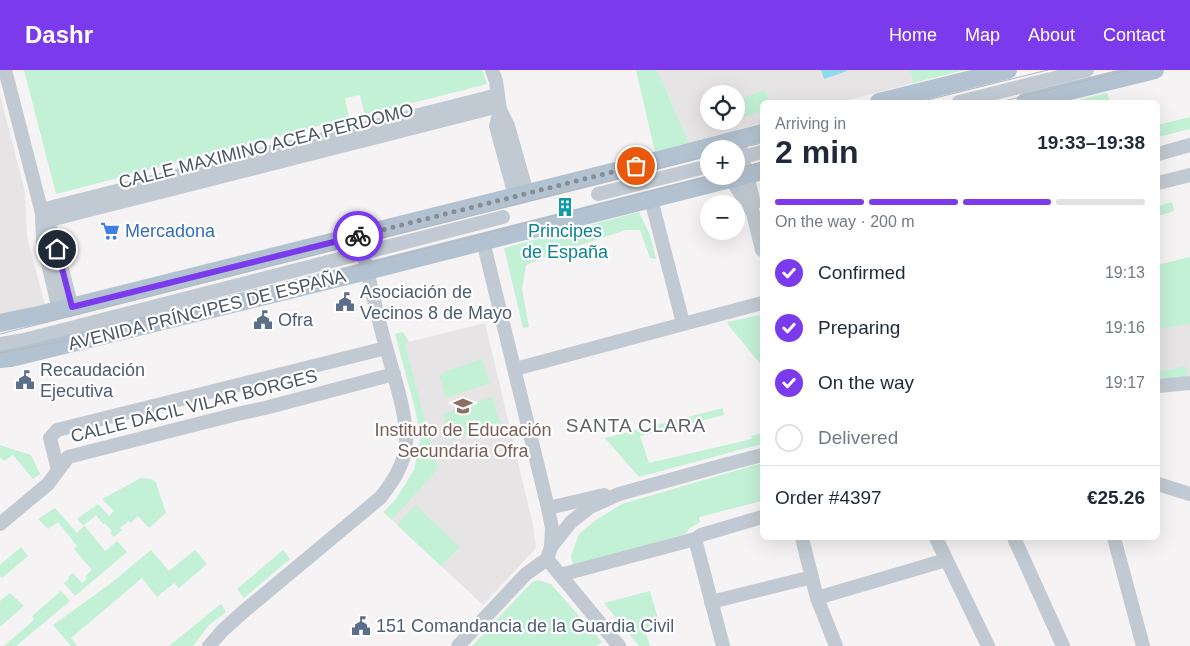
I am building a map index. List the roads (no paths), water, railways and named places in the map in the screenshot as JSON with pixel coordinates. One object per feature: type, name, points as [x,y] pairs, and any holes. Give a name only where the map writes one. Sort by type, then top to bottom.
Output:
[{"type":"main road","points":[[887,100],[1008,70]]},
{"type":"main road","points":[[1044,100],[1064,98],[1155,70]]},
{"type":"main road","name":"AVENIDA PRÍNCIPES DE ESPAÑA","points":[[739,140],[760,133]]},
{"type":"main road","name":"AVENIDA PRÍNCIPES DE ESPAÑA","points":[[0,324],[700,151]]},
{"type":"main road","name":"AVENIDA PRÍNCIPES DE ESPAÑA","points":[[0,359],[11,358],[367,271],[746,176]]},
{"type":"street","points":[[5,70],[43,217],[52,232],[66,308]]},
{"type":"street","points":[[492,70],[496,81],[499,104],[508,126],[521,195]]},
{"type":"street","points":[[967,100],[1088,70]]},
{"type":"street","name":"CALLE MAXIMINO ACEA PERDOMO","points":[[43,217],[372,132],[499,104]]},
{"type":"street","points":[[1160,154],[1190,146]]},
{"type":"street","points":[[745,156],[760,152]]},
{"type":"street","points":[[598,194],[700,168]]},
{"type":"street","points":[[1160,182],[1190,174]]},
{"type":"street","points":[[746,176],[756,211],[760,237]]},
{"type":"street","points":[[746,176],[756,211]]},
{"type":"street","points":[[651,199],[668,264],[679,325]]},
{"type":"street","name":"AVENIDA PRÍNCIPES DE ESPAÑA","points":[[0,344],[24,340],[503,218]]},
{"type":"street","points":[[209,646],[229,624],[380,498],[399,471],[406,443],[406,427],[358,236]]},
{"type":"street","points":[[483,241],[548,508],[552,528],[549,553],[559,574],[615,645]]},
{"type":"street","points":[[515,369],[760,304]]},
{"type":"street","name":"CALLE DÁCIL VILAR BORGES","points":[[58,470],[50,438],[57,430],[386,348]]},
{"type":"street","name":"CALLE DÁCIL VILAR BORGES","points":[[58,470],[68,457],[394,374]]},
{"type":"street","points":[[1160,386],[1190,383]]},
{"type":"street","points":[[458,646],[526,574],[549,553],[571,522],[590,507],[618,494],[760,456]]},
{"type":"street","points":[[0,524],[48,484],[58,470]]},
{"type":"street","points":[[1160,485],[1190,494]]},
{"type":"street","points":[[548,508],[599,495],[618,494]]},
{"type":"street","points":[[526,574],[536,572],[559,574],[695,538],[760,518]]},
{"type":"street","points":[[695,538],[723,646]]},
{"type":"street","points":[[802,540],[817,598],[836,646]]},
{"type":"street","points":[[937,540],[988,646]]},
{"type":"street","points":[[1015,540],[1064,646]]},
{"type":"street","points":[[1115,540],[1143,646]]},
{"type":"street","points":[[817,598],[946,560]]},
{"type":"street","points":[[711,602],[812,578]]},
{"type":"water","points":[[821,70],[846,70],[847,71],[824,79]]},
{"type":"tram line","points":[[927,100],[1048,70]]},
{"type":"tram line","points":[[1008,100],[1129,70]]},
{"type":"tram line","points":[[745,147],[760,143]]},
{"type":"tram line","points":[[0,334],[700,158]]},
{"type":"tram line","points":[[745,167],[760,163]]},
{"type":"tram line","points":[[0,353],[65,341],[700,178]]},
{"type":"place","name":"Principes de España","points":[[565,207]]},
{"type":"place","name":"Mercadona","points":[[110,231]]},
{"type":"place","name":"Asociación de Vecinos 8 de Mayo","points":[[345,302]]},
{"type":"place","name":"Ofra","points":[[263,320]]},
{"type":"place","name":"Recaudación Ejecutiva","points":[[25,380]]},
{"type":"place","name":"Instituto de Educación Secundaria Ofra","points":[[463,406]]},
{"type":"place","name":"151 Comandancia de la Guardia Civil","points":[[361,626]]},
{"type":"district","name":"SANTA CLARA","points":[[636,425]]}]
